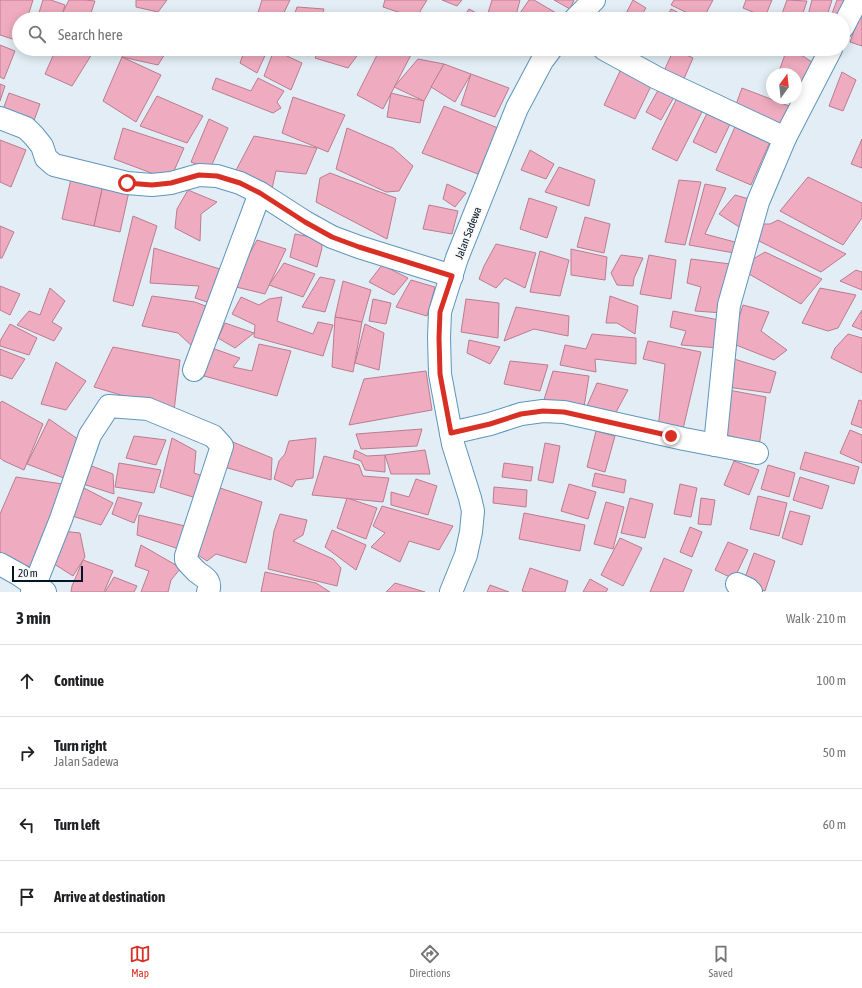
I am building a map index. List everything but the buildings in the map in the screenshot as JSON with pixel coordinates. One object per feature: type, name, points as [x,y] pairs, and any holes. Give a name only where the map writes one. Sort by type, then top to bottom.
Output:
[{"type":"street","points":[[582,12],[594,0]]},
{"type":"street","points":[[850,14],[857,0]]},
{"type":"street","name":"Jalan Sadewa","points":[[451,592],[466,555],[471,532],[473,511],[453,444],[471,428],[440,374],[440,312],[457,258],[517,108],[546,56]]},
{"type":"street","points":[[617,56],[657,78],[785,138]]},
{"type":"street","points":[[716,445],[729,305],[758,202],[785,138],[827,56]]},
{"type":"street","points":[[0,118],[26,128],[42,146],[46,158],[54,165],[127,183],[152,185],[171,183],[199,175],[217,176],[240,183],[260,193],[305,222],[332,237],[452,276]]},
{"type":"street","points":[[194,370],[260,193]]},
{"type":"street","points":[[0,564],[18,574],[37,590],[90,435],[109,406],[148,410],[213,436],[222,446],[186,556],[186,560],[196,571],[207,579],[210,584],[208,592]]},
{"type":"street","points":[[471,428],[521,414],[543,411],[564,412],[684,439],[757,453]]},
{"type":"route","points":[[127,183],[152,185],[171,183],[199,175],[217,176],[240,183],[260,193],[305,222],[332,237],[452,276],[440,312],[439,338],[440,374],[451,433],[490,424],[521,414],[543,411],[564,412],[671,436]]}]
